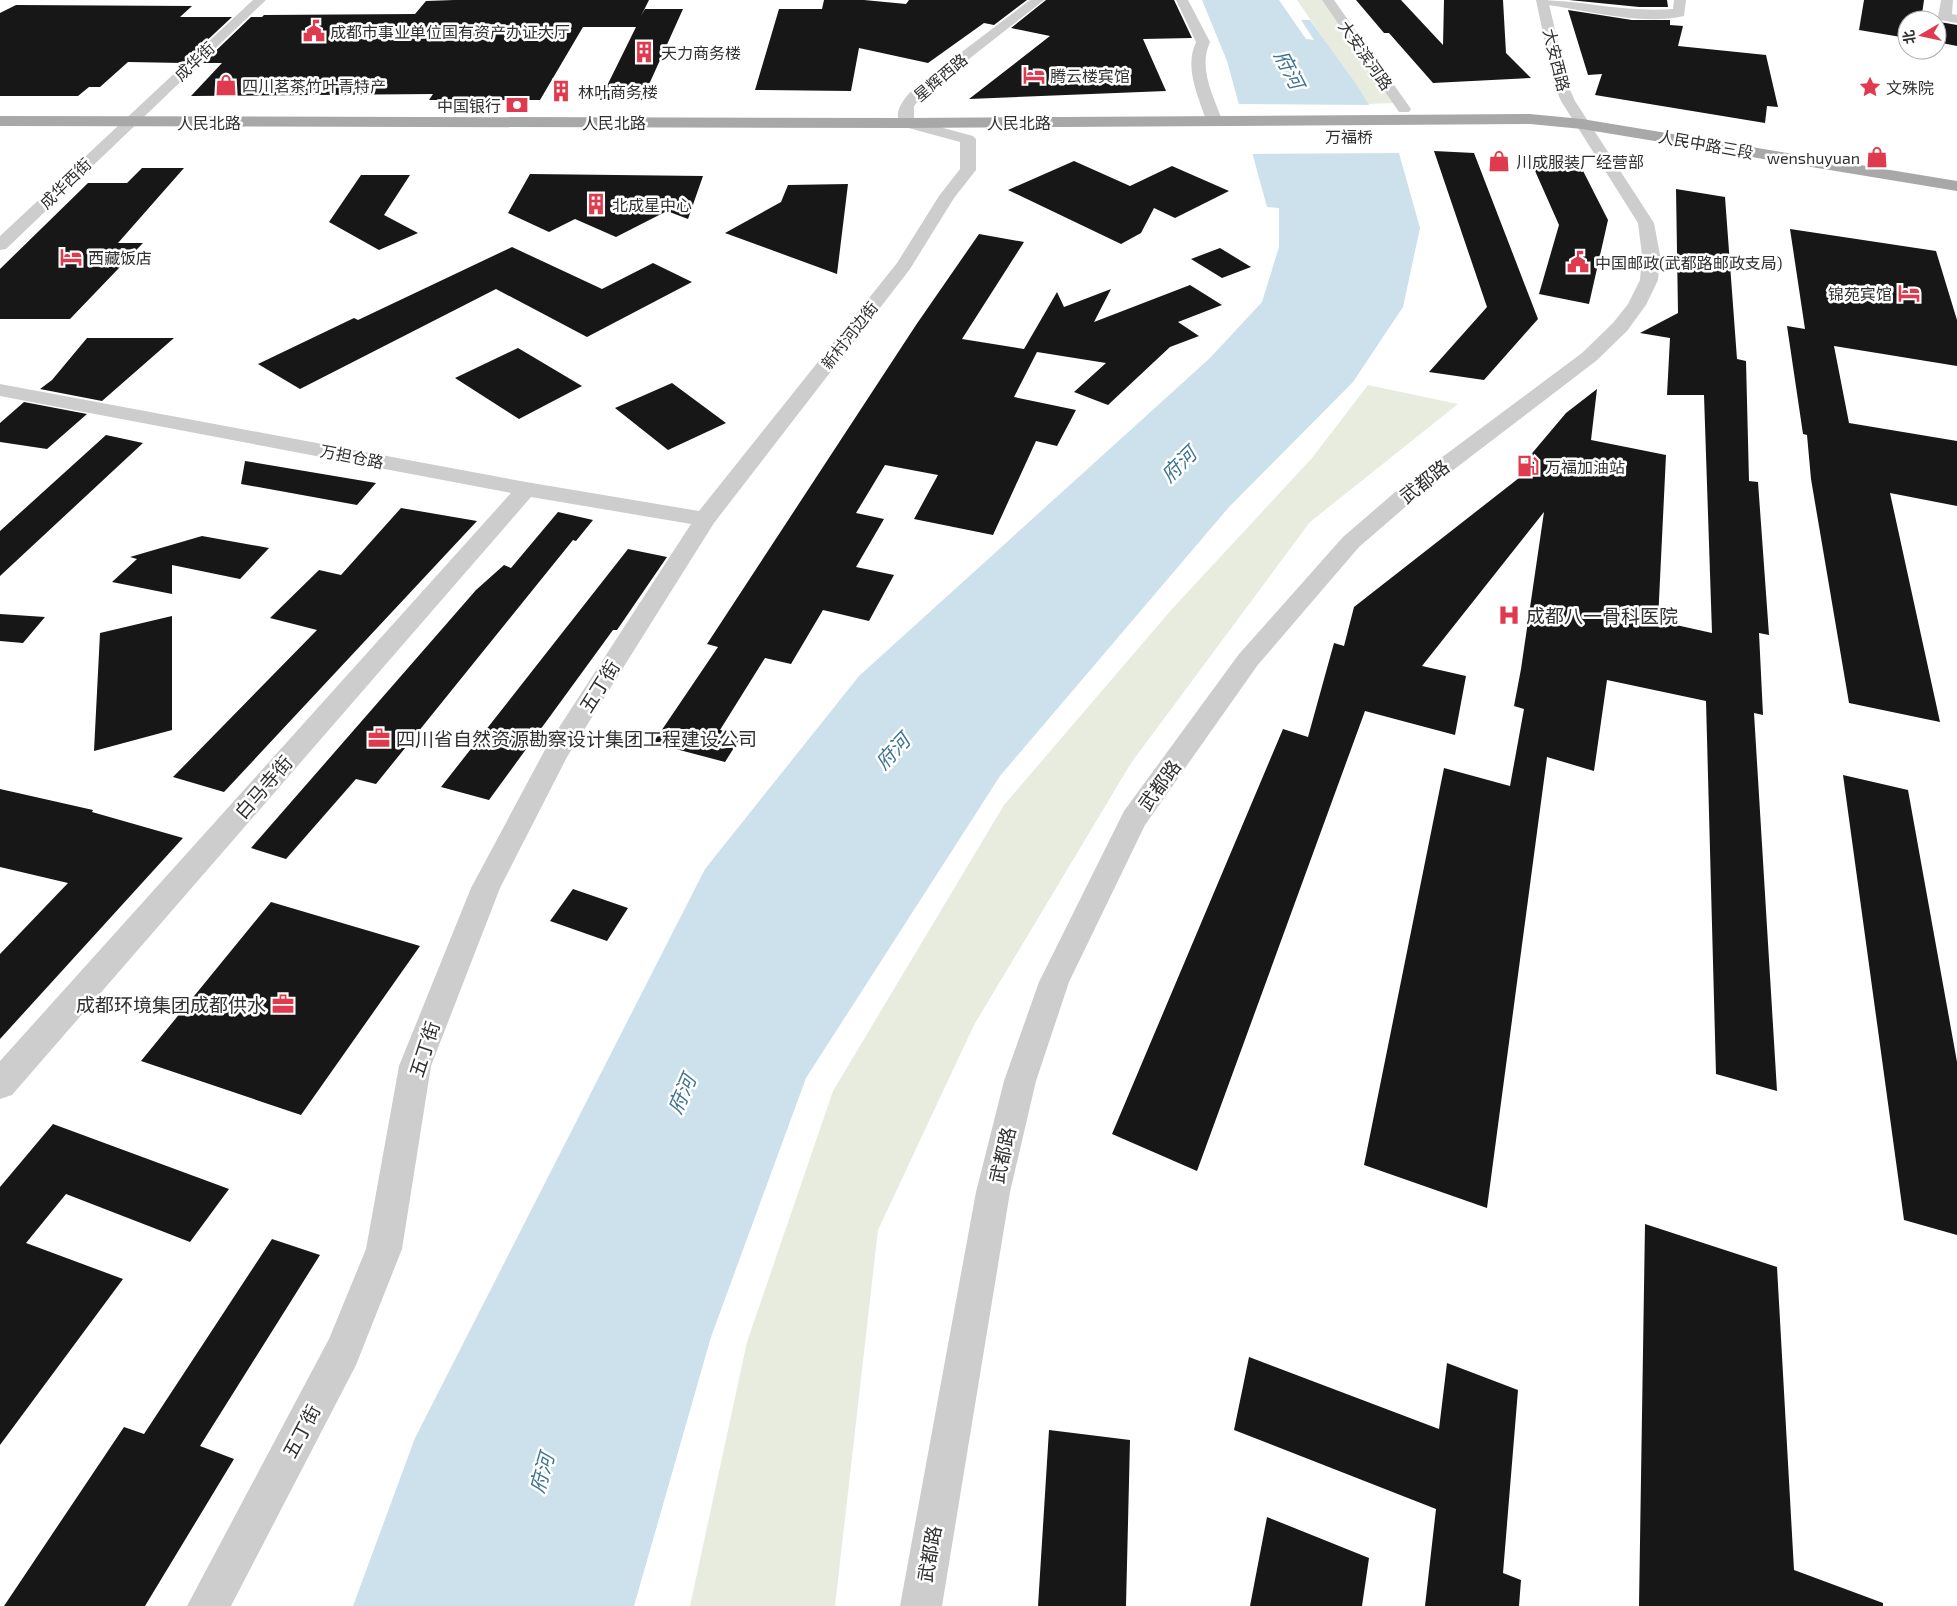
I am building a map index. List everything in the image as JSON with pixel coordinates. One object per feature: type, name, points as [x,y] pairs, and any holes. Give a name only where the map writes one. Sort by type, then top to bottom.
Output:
[{"type":"main road","name":"万福桥","points":[[1221,120],[1484,119]]},
{"type":"main road","name":"人民中路三段","points":[[1484,119],[1530,119],[1592,138],[1957,186]]},
{"type":"main road","name":"人民北路","points":[[0,121],[131,130],[1221,120]]},
{"type":"main road","points":[[1122,137],[1266,136]]},
{"type":"main road","points":[[94,138],[113,138]]},
{"type":"main road","name":"人民北路","points":[[910,139],[987,139]]},
{"type":"street","name":"成华街","points":[[131,130],[260,0]]},
{"type":"street","name":"星辉西路","points":[[968,139],[906,122],[907,105],[918,92],[1038,0]]},
{"type":"street","points":[[1182,0],[1203,42],[1198,51],[1198,68],[1221,120]]},
{"type":"street","name":"大安滨河路","points":[[1328,0],[1404,109]]},
{"type":"street","points":[[1542,0],[1645,15],[1666,15],[1680,13],[1680,0]]},
{"type":"street","name":"大安西路","points":[[1542,0],[1561,85],[1592,138]]},
{"type":"street","points":[[1947,0],[1946,17],[1957,19]]},
{"type":"street","name":"成华西街","points":[[0,245],[113,138],[131,130]]},
{"type":"street","name":"武都路","points":[[921,1606],[994,1192],[1020,1081],[1054,982],[1134,819],[1248,660],[1287,613],[1351,542],[1402,498],[1589,357],[1620,327],[1637,305],[1649,280],[1651,255],[1646,223],[1592,138]]},
{"type":"street","name":"新村河边街","points":[[705,519],[904,265],[947,196],[968,170],[968,139]]},
{"type":"street","name":"万担仓路","points":[[0,390],[526,489],[705,519]]},
{"type":"street","name":"白马寺街","points":[[0,1084],[526,489]]},
{"type":"street","name":"五丁街","points":[[208,1606],[343,1352],[384,1249],[415,1066],[486,888],[556,753],[705,519]]},
{"type":"shaded area","points":[[1297,0],[1324,0],[1394,103],[1368,104]]},
{"type":"shaded area","points":[[1368,385],[1458,404],[1310,522],[1131,763],[974,1025],[878,1230],[835,1606],[690,1606],[747,1342],[833,1091],[1004,805],[1172,609],[1312,458]]},
{"type":"water","name":"府河","points":[[1202,0],[1279,0],[1306,39],[1314,40],[1301,20],[1310,20],[1356,84],[1399,153],[1420,228],[1403,307],[1353,382],[1229,507],[1000,776],[806,1078],[711,1337],[634,1606],[353,1606],[415,1438],[705,869],[859,676],[1210,358],[1262,302],[1279,247],[1279,208],[1267,207],[1227,61]]},
{"type":"pier","points":[[1236,104],[1372,105],[1401,153],[1250,154]]},
{"type":"building","points":[[649,0],[641,16],[645,9],[683,9],[642,100],[600,100],[636,27],[583,27],[540,100],[429,100],[433,94],[191,96],[222,63],[203,63],[251,17],[262,17],[264,15],[415,14],[426,1]]},
{"type":"building","points":[[824,0],[864,0],[906,4],[909,0],[1027,0],[994,25],[984,23],[928,63],[859,48],[851,91],[755,90],[779,9],[822,9]]},
{"type":"building","points":[[1046,0],[1174,0],[1192,38],[1143,39],[1166,91],[969,99],[1050,36],[1011,28]]},
{"type":"building","points":[[1356,0],[1401,0],[1443,45],[1444,0],[1503,0],[1506,53],[1531,78],[1433,83],[1389,33],[1384,33]]},
{"type":"building","points":[[1569,0],[1667,0],[1668,7],[1639,7]]},
{"type":"building","points":[[1864,0],[1924,0],[1923,10],[1897,10],[1897,36],[1859,30]]},
{"type":"building","points":[[16,5],[192,6],[180,17],[232,17],[183,63],[128,62],[100,87],[89,87],[78,96],[0,96],[0,13]]},
{"type":"building","points":[[1568,10],[1632,20],[1670,20],[1670,25],[1683,26],[1678,46],[1766,55],[1778,107],[1767,106],[1765,123],[1595,95],[1602,74],[1588,75]]},
{"type":"building","points":[[1947,23],[1957,25],[1957,46],[1947,44]]},
{"type":"building","points":[[1434,151],[1474,153],[1538,319],[1484,380],[1429,372],[1487,307]]},
{"type":"building","points":[[1528,155],[1576,157],[1608,220],[1589,304],[1539,294],[1559,225]]},
{"type":"building","points":[[1074,161],[1130,186],[1172,166],[1229,191],[1175,218],[1154,208],[1141,233],[1121,244],[1008,190]]},
{"type":"building","name":"西藏饭店","points":[[142,168],[184,168],[118,243],[143,243],[70,319],[0,319],[0,269],[88,183],[127,183]]},
{"type":"building","name":"北成星中心","points":[[530,174],[703,176],[688,219],[667,211],[616,237],[575,219],[549,232],[508,213]]},
{"type":"building","points":[[361,175],[410,175],[384,215],[418,233],[379,250],[329,222]]},
{"type":"building","points":[[848,184],[837,274],[725,233],[781,202],[788,185]]},
{"type":"building","points":[[1676,189],[1725,197],[1737,359],[1746,361],[1749,481],[1758,482],[1769,635],[1759,633],[1763,715],[1754,713],[1777,1091],[1716,1074],[1706,701],[1607,680],[1594,771],[1547,757],[1487,1208],[1364,1165],[1444,768],[1510,786],[1524,709],[1514,706],[1544,512],[1422,666],[1466,676],[1455,735],[1365,711],[1197,1171],[1112,1134],[1283,729],[1308,737],[1334,643],[1344,646],[1354,607],[1533,467],[1522,465],[1566,413],[1597,389],[1591,440],[1666,455],[1658,621],[1712,633],[1704,395],[1667,395],[1670,338],[1640,333],[1678,313]]},
{"type":"building","points":[[1790,229],[1936,251],[1957,320],[1957,366],[1834,346],[1849,423],[1957,441],[1957,506],[1890,493],[1940,722],[1849,703],[1811,479],[1807,435],[1803,434],[1787,326],[1805,329]]},
{"type":"building","points":[[979,234],[1024,242],[962,339],[1024,349],[1057,292],[1064,307],[1111,289],[1094,322],[1190,285],[1222,305],[1178,322],[1199,336],[1170,347],[1108,405],[1074,392],[1106,363],[1037,352],[1014,397],[1076,410],[1057,446],[1036,441],[993,535],[914,519],[938,475],[885,465],[856,513],[884,519],[856,567],[894,575],[869,621],[823,610],[791,664],[765,658],[720,730],[742,735],[725,762],[653,743],[718,647],[707,644],[916,325]]},
{"type":"building","points":[[512,247],[602,289],[653,263],[692,282],[587,337],[496,289],[300,389],[258,364],[354,318],[358,320]]},
{"type":"building","points":[[1220,248],[1251,267],[1222,278],[1191,259]]},
{"type":"building","points":[[87,338],[174,338],[102,401],[40,389],[52,380]]},
{"type":"building","points":[[518,348],[582,386],[519,419],[455,378]]},
{"type":"building","points":[[672,383],[726,423],[668,450],[615,408]]},
{"type":"building","points":[[24,402],[87,414],[47,449],[0,442],[0,423]]},
{"type":"building","points":[[106,435],[143,443],[0,576],[0,531]]},
{"type":"building","points":[[245,461],[376,483],[357,505],[241,484]]},
{"type":"building","points":[[401,508],[477,521],[224,792],[173,777],[317,630],[270,618],[319,570],[341,575]]},
{"type":"building","points":[[558,512],[593,520],[576,541],[573,540],[376,784],[356,779],[286,859],[251,848],[476,590],[504,565],[511,568]]},
{"type":"building","points":[[202,536],[269,548],[240,579],[172,565],[172,594],[112,582],[137,559],[130,557]]},
{"type":"building","points":[[628,549],[667,557],[617,630],[613,630],[489,800],[441,787]]},
{"type":"building","points":[[0,614],[45,617],[23,643],[0,641]]},
{"type":"building","points":[[172,616],[172,730],[94,751],[100,633]]},
{"type":"building","points":[[1843,775],[1908,790],[1957,1062],[1957,1235],[1904,1220]]},
{"type":"building","points":[[0,789],[93,810],[92,812],[183,838],[0,1039],[0,954],[68,883],[0,867]]},
{"type":"building","points":[[573,889],[628,908],[607,941],[550,921]]},
{"type":"building","name":"成都环境集团成都供水","points":[[271,902],[420,946],[301,1115],[141,1061]]},
{"type":"building","points":[[53,1124],[229,1189],[190,1242],[66,1194],[26,1243],[123,1279],[0,1445],[0,1187]]},
{"type":"building","points":[[1645,1224],[1777,1267],[1794,1570],[1883,1603],[1883,1606],[1639,1606]]},
{"type":"building","points":[[272,1239],[320,1255],[200,1446],[234,1459],[145,1606],[4,1606],[124,1427],[144,1434]]},
{"type":"building","points":[[1249,1357],[1439,1429],[1447,1363],[1518,1390],[1503,1573],[1521,1580],[1519,1606],[1425,1606],[1436,1509],[1234,1430]]},
{"type":"building","points":[[1049,1430],[1130,1440],[1126,1606],[1038,1606]]},
{"type":"building","points":[[1267,1517],[1369,1558],[1362,1606],[1250,1606]]},
{"type":"place","name":"成都市事业单位国有资产办证大厅","points":[[314,31]]},
{"type":"place","name":"天力商务楼","points":[[644,52]]},
{"type":"place","name":"腾云楼宾馆","points":[[1034,75]]},
{"type":"place","name":"四川茗茶竹叶青特产","points":[[226,85]]},
{"type":"place","name":"文殊院","points":[[1870,87]]},
{"type":"place","name":"林叶商务楼","points":[[561,91]]},
{"type":"place","name":"中国银行","points":[[517,105]]},
{"type":"place","name":"wenshuyuan","points":[[1877,157]]},
{"type":"place","name":"川成服装厂经营部","points":[[1499,161]]},
{"type":"place","name":"北成星中心","points":[[596,204]]},
{"type":"place","name":"西藏饭店","points":[[71,257]]},
{"type":"place","name":"中国邮政(武都路邮政支局)","points":[[1578,262]]},
{"type":"place","name":"锦苑宾馆","points":[[1909,293]]},
{"type":"place","name":"万福加油站","points":[[1528,466]]},
{"type":"place","name":"成都八一骨科医院","points":[[1509,615]]},
{"type":"place","name":"四川省自然资源勘察设计集团工程建设公司","points":[[379,738]]},
{"type":"place","name":"成都环境集团成都供水","points":[[283,1004]]}]
